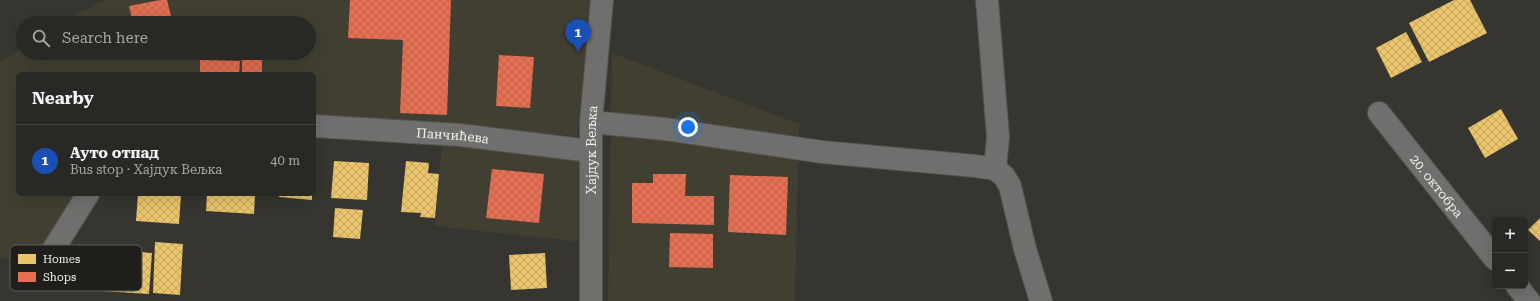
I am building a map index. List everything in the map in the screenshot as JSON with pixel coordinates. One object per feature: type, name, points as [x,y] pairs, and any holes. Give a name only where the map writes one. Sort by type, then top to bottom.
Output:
[{"type":"street","name":"Хајдук Вељка","points":[[591,301],[591,122],[602,0]]},
{"type":"street","points":[[987,0],[998,137],[995,169]]},
{"type":"street","name":"20. октобра","points":[[1379,113],[1492,255]]},
{"type":"street","points":[[591,122],[666,129],[822,152],[995,169],[1004,176],[1010,186],[1025,249],[1041,301]]},
{"type":"street","name":"Панчићева","points":[[316,126],[460,135],[591,151]]},
{"type":"street","points":[[57,245],[87,196]]},
{"type":"street","points":[[1519,289],[1529,301]]},
{"type":"shaded area","points":[[105,0],[591,0],[577,136],[316,115],[316,72],[16,72],[16,196],[80,196],[50,245],[10,245],[10,260],[0,257],[0,63],[16,52],[16,60],[316,60],[316,16],[73,16]]},
{"type":"shaded area","points":[[612,53],[799,124],[795,301],[608,301]]},
{"type":"shaded area","points":[[442,139],[583,159],[582,242],[435,226]]},
{"type":"building: Homes","points":[[1454,0],[1470,0],[1487,33],[1429,62],[1409,23]]},
{"type":"building: Homes","points":[[1406,32],[1422,62],[1391,78],[1376,48]]},
{"type":"building: Homes","points":[[1501,109],[1518,139],[1485,158],[1468,128]]},
{"type":"building: Homes","points":[[334,161],[369,163],[367,200],[331,198]]},
{"type":"building: Homes","points":[[406,161],[429,163],[428,173],[439,174],[435,218],[420,217],[421,213],[401,212]]},
{"type":"building: Homes","points":[[138,196],[181,196],[179,224],[136,221]]},
{"type":"building: Homes","points":[[207,196],[255,196],[254,214],[206,211]]},
{"type":"building: Homes","points":[[312,196],[312,200],[279,197]]},
{"type":"building: Homes","points":[[335,208],[363,210],[360,239],[333,237]]},
{"type":"building: Homes","points":[[1540,218],[1540,241],[1528,230]]},
{"type":"building: Homes","points":[[155,242],[183,244],[180,295],[153,293]]},
{"type":"building: Homes","points":[[142,252],[152,253],[149,294],[103,291],[142,291]]},
{"type":"building: Homes","points":[[545,253],[547,288],[511,290],[509,255]]},
{"type":"building: Shops","points":[[167,0],[171,16],[131,16],[129,6]]},
{"type":"building: Shops","points":[[350,0],[451,0],[447,115],[400,113],[403,40],[348,38]]},
{"type":"building: Shops","points":[[499,55],[534,57],[530,108],[496,106]]},
{"type":"building: Shops","points":[[200,60],[240,61],[239,72],[200,72]]},
{"type":"building: Shops","points":[[242,60],[262,60],[262,72],[242,72]]},
{"type":"building: Shops","points":[[492,169],[544,174],[539,223],[486,218]]},
{"type":"building: Shops","points":[[653,174],[686,174],[685,196],[714,196],[714,225],[632,223],[632,183],[653,183]]},
{"type":"building: Shops","points":[[730,175],[788,177],[786,235],[728,232]]},
{"type":"building: Shops","points":[[670,233],[713,234],[713,268],[669,267]]},
{"type":"place","name":"Ауто отпад","points":[[578,52]]}]
